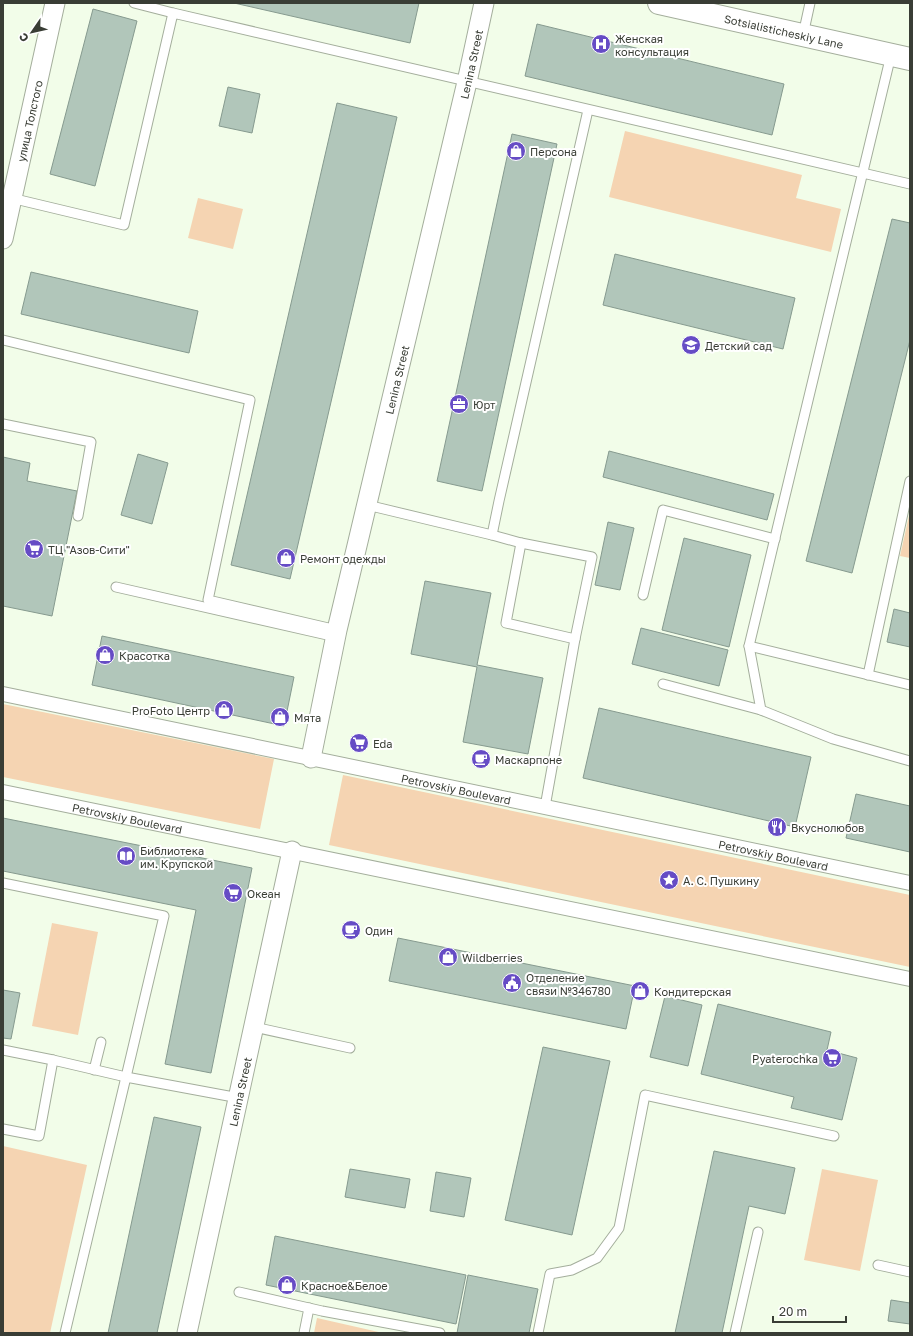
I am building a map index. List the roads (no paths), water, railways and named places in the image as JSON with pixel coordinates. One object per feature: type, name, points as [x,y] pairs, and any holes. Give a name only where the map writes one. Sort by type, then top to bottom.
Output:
[{"type":"street","name":"улица Толстого","points":[[3,239],[55,3]]},
{"type":"street","name":"Lenina Street","points":[[311,758],[337,634],[467,82],[484,3]]},
{"type":"street","name":"Sotsialisticheskiy Lane","points":[[659,3],[901,57]]},
{"type":"street","name":"Petrovskiy Boulevard","points":[[3,694],[910,883]]},
{"type":"street","name":"Petrovskiy Boulevard","points":[[3,792],[910,979]]},
{"type":"street","name":"Lenina Street","points":[[187,1333],[292,851]]},
{"type":"lane","points":[[134,3],[467,82],[910,184]]},
{"type":"lane","points":[[803,35],[810,3]]},
{"type":"lane","points":[[11,198],[124,225],[173,12]]},
{"type":"lane","points":[[761,710],[749,646],[862,173],[901,57]]},
{"type":"lane","points":[[492,535],[500,494],[588,110]]},
{"type":"lane","points":[[3,340],[250,400],[208,600],[337,634]]},
{"type":"lane","points":[[3,424],[91,442],[78,516]]},
{"type":"lane","points":[[868,675],[910,481]]},
{"type":"lane","points":[[367,505],[521,542],[592,557],[575,639],[545,807]]},
{"type":"lane","points":[[643,595],[663,510],[775,539]]},
{"type":"lane","points":[[521,542],[506,623],[575,639]]},
{"type":"lane","points":[[116,587],[337,634]]},
{"type":"lane","points":[[749,646],[910,685]]},
{"type":"lane","points":[[663,684],[761,710],[833,739],[910,760]]},
{"type":"lane","points":[[3,883],[164,916],[65,1333]]},
{"type":"lane","points":[[254,1027],[350,1048]]},
{"type":"lane","points":[[94,1070],[101,1042]]},
{"type":"lane","points":[[3,1050],[126,1077],[239,1098]]},
{"type":"lane","points":[[3,1129],[39,1136],[53,1060]]},
{"type":"lane","points":[[538,1333],[550,1274],[572,1270],[598,1258],[619,1228],[645,1095],[834,1136]]},
{"type":"lane","points":[[735,1333],[758,1232]]},
{"type":"lane","points":[[878,1265],[910,1272]]},
{"type":"lane","points":[[239,1292],[309,1308],[440,1333]]},
{"type":"lane","points":[[304,1333],[309,1308]]},
{"type":"place","name":"Женская консультация","points":[[601,44]]},
{"type":"place","name":"Персона","points":[[516,151]]},
{"type":"place","name":"Детский сад","points":[[691,345]]},
{"type":"place","name":"Юрт","points":[[459,404]]},
{"type":"place","name":"ТЦ \"Азов-Сити\"","points":[[34,549]]},
{"type":"place","name":"Ремонт одежды","points":[[286,558]]},
{"type":"place","name":"Красотка","points":[[105,655]]},
{"type":"place","name":"ProFoto Центр","points":[[224,710]]},
{"type":"place","name":"Мята","points":[[280,717]]},
{"type":"place","name":"Eda","points":[[359,743]]},
{"type":"place","name":"Маскарпоне","points":[[481,759]]},
{"type":"place","name":"Вкуснолюбов","points":[[777,827]]},
{"type":"place","name":"Библиотека им. Крупской","points":[[126,856]]},
{"type":"place","name":"А. С. Пушкину","points":[[669,880]]},
{"type":"place","name":"Океан","points":[[233,893]]},
{"type":"place","name":"Один","points":[[351,930]]},
{"type":"place","name":"Wildberries","points":[[448,957]]},
{"type":"place","name":"Отделение связи №346780","points":[[512,983]]},
{"type":"place","name":"Кондитерская","points":[[640,991]]},
{"type":"place","name":"Pyaterochka","points":[[832,1058]]},
{"type":"place","name":"Красное&Белое","points":[[287,1285]]}]
